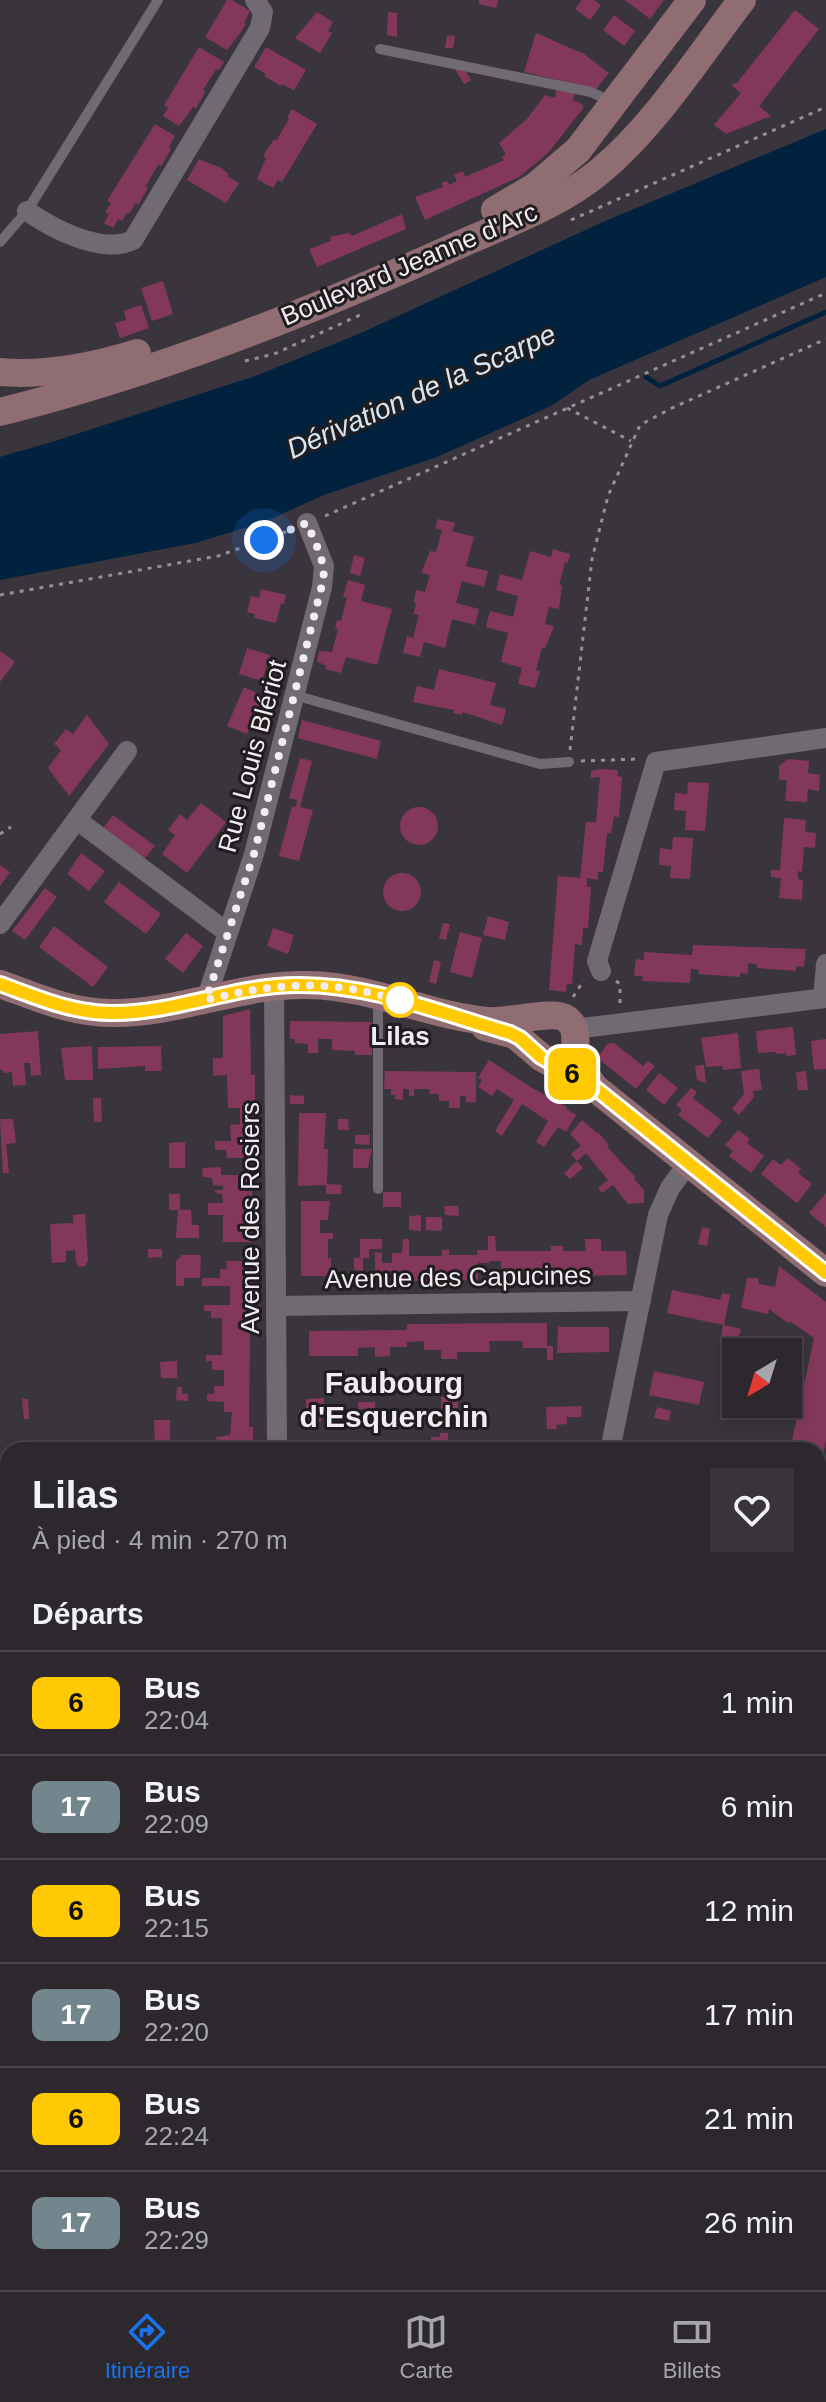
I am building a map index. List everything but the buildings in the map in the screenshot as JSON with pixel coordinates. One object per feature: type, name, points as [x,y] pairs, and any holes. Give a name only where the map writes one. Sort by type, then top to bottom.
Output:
[{"type":"main road","name":"Boulevard Jeanne d'Arc","points":[[0,372],[42,373],[88,366],[169,342],[289,299],[509,203],[567,161],[692,0]]},
{"type":"main road","name":"Boulevard Jeanne d'Arc","points":[[0,412],[60,397],[144,369],[328,301],[578,188],[602,170],[640,133],[742,0]]},
{"type":"main road","points":[[0,384],[57,384],[144,369]]},
{"type":"main road","points":[[0,984],[49,1002],[94,1012],[144,1011],[274,986],[335,986],[378,994],[515,1035],[595,1088],[826,1273]]},
{"type":"main road","points":[[458,1017],[564,1027]]},
{"type":"main road","points":[[534,1024],[564,1027],[572,1051],[563,1058],[541,1055],[529,1039],[534,1024]]},
{"type":"main road","points":[[564,1027],[582,1070],[595,1088]]},
{"type":"street","points":[[27,211],[58,231],[84,239],[122,243],[133,240],[260,28],[263,12],[255,0]]},
{"type":"street","name":"Rue Louis Blériot","points":[[206,1000],[254,854],[324,577],[321,556],[307,523]]},
{"type":"street","points":[[599,966],[656,762],[826,738]]},
{"type":"street","points":[[0,924],[127,751]]},
{"type":"street","points":[[77,820],[228,933]]},
{"type":"street","points":[[564,1027],[825,998],[826,964]]},
{"type":"street","name":"Avenue des Rosiers","points":[[274,986],[277,1442]]},
{"type":"street","points":[[612,1442],[661,1207],[689,1162]]},
{"type":"street","name":"Avenue des Capucines","points":[[276,1306],[641,1301]]},
{"type":"lane","points":[[0,242],[27,211],[158,0]]},
{"type":"lane","points":[[380,49],[591,92],[614,103]]},
{"type":"lane","points":[[294,695],[540,764],[569,762]]},
{"type":"lane","points":[[378,994],[378,1189]]},
{"type":"path","points":[[0,595],[218,556],[307,523],[826,293]]},
{"type":"path","points":[[656,762],[627,758],[569,762],[592,559],[608,496],[640,425],[826,339]]},
{"type":"path","points":[[567,408],[632,442]]},
{"type":"path","points":[[0,834],[11,827]]},
{"type":"path","points":[[564,1027],[575,992],[599,966],[620,984],[620,1023]]},
{"type":"water","name":"Dérivation de la Scarpe","points":[[826,129],[826,277],[589,380],[551,406],[437,457],[324,495],[264,522],[195,543],[0,580],[0,457],[258,375],[361,333],[603,222]]},
{"type":"waterway","points":[[646,377],[660,386],[826,312]]},
{"type":"bus line","name":"6","points":[[0,984],[74,1009],[110,1013],[166,1008],[274,986],[335,986],[378,994],[510,1033],[541,1057],[595,1088],[826,1273]]},
{"type":"place","name":"Lilas","points":[[400,1000]]},
{"type":"district","name":"Faubourg d'Esquerchin","points":[[394,1400]]},
{"type":"route","points":[[264,540],[307,523],[321,556],[324,577],[254,854],[206,1000],[251,989],[294,985],[335,986],[400,1000]]}]
